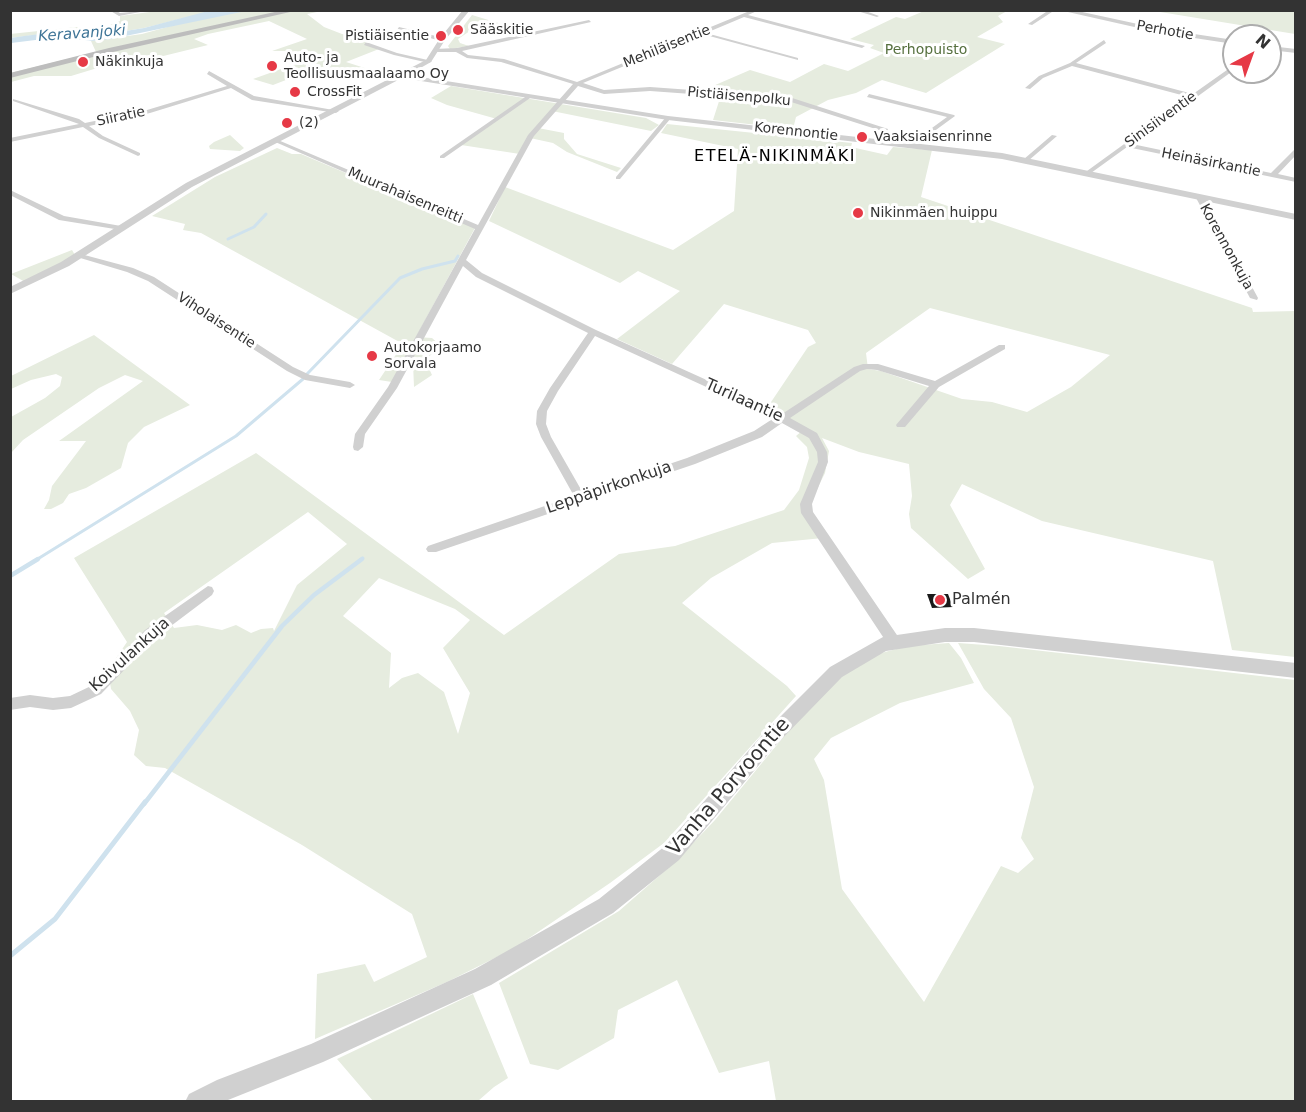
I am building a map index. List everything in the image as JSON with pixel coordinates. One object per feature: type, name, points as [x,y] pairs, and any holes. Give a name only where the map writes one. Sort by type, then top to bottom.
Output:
[{"type":"main road","points":[[10,76],[112,50],[296,10]]},
{"type":"street","points":[[111,10],[119,15],[150,10]]},
{"type":"street","points":[[447,10],[466,11]]},
{"type":"street","name":"Mehiläisentie","points":[[576,84],[757,10]]},
{"type":"street","points":[[856,10],[877,16]]},
{"type":"street","points":[[1030,24],[1053,10]]},
{"type":"street","name":"Perhotie","points":[[1062,10],[1161,31],[1222,40]]},
{"type":"street","points":[[10,291],[80,255],[172,195],[336,111],[429,60],[442,39],[466,11]]},
{"type":"street","points":[[745,15],[862,46]]},
{"type":"street","points":[[436,50],[457,50],[590,21]]},
{"type":"street","points":[[399,29],[442,39]]},
{"type":"street","points":[[702,33],[796,58]]},
{"type":"street","points":[[1028,88],[1047,73],[1072,64],[1104,42]]},
{"type":"street","points":[[366,44],[396,54],[429,60]]},
{"type":"street","points":[[457,50],[467,56],[502,60],[576,84],[531,135],[479,228]]},
{"type":"street","points":[[1072,64],[1194,96]]},
{"type":"street","points":[[209,73],[229,87],[252,98],[336,111]]},
{"type":"street","name":"Korennontie","points":[[401,76],[668,118],[882,141],[1026,160],[1296,217]]},
{"type":"street","name":"Sinisiiventie","points":[[1089,172],[1222,76]]},
{"type":"street","name":"Pistiäisenpolku","points":[[576,84],[604,92],[650,89],[789,99],[886,129],[882,141]]},
{"type":"street","name":"Siiratie","points":[[10,140],[152,111],[229,87]]},
{"type":"street","points":[[442,157],[530,96]]},
{"type":"street","points":[[868,96],[952,116],[912,145]]},
{"type":"street","points":[[15,100],[86,124],[101,137],[138,154]]},
{"type":"street","points":[[618,178],[668,118]]},
{"type":"street","points":[[1026,160],[1054,136]]},
{"type":"street","name":"Muurahaisenreitti","points":[[276,141],[479,228],[392,388],[360,434],[358,447]]},
{"type":"street","name":"Heinäsirkantie","points":[[1126,145],[1296,180]]},
{"type":"street","points":[[1272,176],[1296,150]]},
{"type":"street","points":[[10,192],[62,218],[121,228]]},
{"type":"street","name":"Korennonkuja","points":[[1199,196],[1254,298]]},
{"type":"street","name":"Viholaisentie","points":[[80,255],[146,276],[290,369],[308,378],[350,385]]},
{"type":"street","name":"Turilaantie","points":[[462,261],[476,274],[593,332],[780,417],[813,436],[822,452],[823,462],[806,504],[807,513],[894,642]]},
{"type":"street","points":[[580,497],[546,437],[541,424],[542,411],[547,399],[593,332]]},
{"type":"street","points":[[901,425],[936,385],[1002,347]]},
{"type":"street","name":"Leppäpirkonkuja","points":[[432,549],[691,461],[758,434],[780,417],[857,369],[866,366],[878,367],[936,385]]},
{"type":"street","name":"Koivulankuja","points":[[10,704],[30,701],[53,704],[71,702],[96,690],[150,634],[208,591]]},
{"type":"street","name":"Vanha Porvoontie","points":[[197,1101],[315,1054],[483,977],[606,906],[672,853],[769,740],[836,672],[861,655],[883,644],[945,635],[974,635],[1296,671]]},
{"type":"green space","points":[[246,10],[322,11],[307,14],[324,27],[342,34],[374,40],[367,44],[379,49],[346,62],[374,71],[357,78],[317,68],[273,85],[253,79],[309,59],[308,56],[289,51],[272,51],[307,39],[269,21],[208,34],[194,39],[208,45],[143,61],[127,59],[71,76],[34,76],[11,82],[10,73],[96,52],[91,41],[142,34],[189,21]]},
{"type":"green space","points":[[157,11],[212,11],[144,28],[113,33],[73,30],[11,38],[10,34],[77,27],[105,27],[120,21],[120,16]]},
{"type":"green space","name":"Perhopuisto","points":[[924,11],[1007,11],[998,16],[1003,22],[977,37],[1005,44],[926,93],[882,80],[856,93],[828,100],[796,117],[793,129],[713,120],[721,95],[706,89],[750,70],[790,82],[824,64],[848,71],[884,53],[870,48],[874,45],[850,39],[896,17],[905,19]]},
{"type":"green space","points":[[1154,11],[1295,11],[1295,34],[1282,32],[1282,24],[1234,24]]},
{"type":"green space","points":[[472,15],[528,32],[517,34],[496,28],[470,31],[458,39],[460,43],[469,46],[450,49],[448,46]]},
{"type":"green space","points":[[451,86],[646,118],[659,125],[651,131],[552,111],[538,128],[564,133],[564,139],[577,154],[621,168],[617,172],[567,152],[553,143],[530,138],[520,154],[461,145],[497,119],[447,105],[431,98]]},
{"type":"green space","points":[[667,124],[852,143],[851,147],[887,155],[893,147],[932,150],[921,197],[1252,308],[1253,312],[1295,311],[1295,657],[1232,650],[1213,561],[1042,521],[962,484],[950,505],[985,569],[968,579],[911,528],[909,514],[912,496],[909,464],[859,452],[822,438],[829,451],[825,473],[812,499],[806,504],[823,538],[772,543],[711,578],[682,603],[787,686],[796,696],[664,843],[610,883],[513,949],[447,982],[315,1039],[317,974],[365,964],[374,982],[427,957],[412,914],[302,845],[165,768],[146,766],[134,755],[139,730],[130,711],[111,689],[108,670],[127,642],[74,558],[256,453],[504,635],[619,554],[675,546],[784,510],[799,490],[809,458],[807,447],[796,436],[803,430],[765,411],[808,347],[816,343],[808,330],[724,304],[672,364],[617,339],[680,291],[638,271],[620,283],[489,221],[505,187],[673,250],[734,211],[738,149],[661,133]],"holes":[[[930,308],[1110,355],[1071,387],[1027,412],[992,402],[962,399],[881,371],[868,369],[866,353]],[[308,512],[347,544],[297,585],[274,631],[273,628],[261,629],[251,633],[236,625],[222,630],[197,625],[174,628],[164,613]],[[379,578],[455,609],[470,620],[443,648],[470,693],[458,734],[444,692],[418,673],[402,678],[389,688],[391,653],[343,616]]]},
{"type":"green space","points":[[230,135],[244,148],[240,151],[210,149],[209,146],[214,142]]},
{"type":"green space","points":[[277,148],[292,154],[301,154],[475,228],[416,337],[432,338],[441,346],[425,360],[432,375],[414,387],[413,363],[401,369],[392,382],[379,380],[403,344],[201,233],[183,230],[185,224],[152,216],[215,177]]},
{"type":"green space","points":[[72,250],[75,255],[25,282],[11,274]]},
{"type":"green space","points":[[94,335],[190,405],[144,427],[128,443],[121,468],[86,488],[69,494],[63,503],[51,509],[44,509],[52,486],[86,441],[59,441],[143,381],[125,375],[99,388],[23,440],[11,453],[11,417],[45,398],[60,386],[62,377],[56,374],[31,380],[11,389],[11,376]]},
{"type":"green space","points":[[949,643],[961,658],[974,683],[900,703],[831,738],[814,759],[824,780],[842,889],[924,1002],[1001,866],[1018,873],[1034,859],[1021,838],[1034,787],[1011,718],[984,689],[958,643],[1295,680],[1295,1101],[776,1101],[769,1061],[719,1073],[677,980],[618,1010],[614,1038],[558,1070],[530,1064],[499,983],[619,911],[675,862],[715,820],[808,707],[844,674],[868,658],[885,652],[908,646]]},
{"type":"green space","points":[[473,994],[508,1078],[478,1101],[373,1101],[337,1059]]},
{"type":"water","name":"Keravanjoki","points":[[212,10],[246,11],[111,39],[91,41],[60,37],[11,43],[11,38],[73,30],[113,33],[144,28]]},
{"type":"building","name":"Palmén","points":[[927,594],[948,594],[953,607],[932,608]]},
{"type":"waterway","points":[[228,239],[254,227],[266,214]]},
{"type":"waterway","points":[[307,374],[400,278],[422,269],[455,261],[458,256]]},
{"type":"waterway","points":[[36,560],[236,436],[303,379]]},
{"type":"waterway","points":[[10,576],[38,559]]},
{"type":"waterway","points":[[144,804],[282,626],[314,595],[362,559]]},
{"type":"waterway","points":[[10,956],[55,919],[145,802]]},
{"type":"place","name":"Sääskitie","points":[[458,30]]},
{"type":"place","name":"Pistiäisentie","points":[[441,36]]},
{"type":"place","name":"Näkinkuja","points":[[83,62]]},
{"type":"place","name":"Auto- ja Teollisuusmaalaamo Oy","points":[[272,66]]},
{"type":"place","name":"CrossFit","points":[[295,92]]},
{"type":"place","name":"(2)","points":[[287,123]]},
{"type":"place","name":"Vaaksiaisenrinne","points":[[862,137]]},
{"type":"place","name":"Nikinmäen huippu","points":[[858,213]]},
{"type":"place","name":"Autokorjaamo Sorvala","points":[[372,356]]},
{"type":"place","name":"Palmén","points":[[940,600]]},
{"type":"district","name":"ETELÄ-NIKINMÄKI","points":[[775,157]]}]
